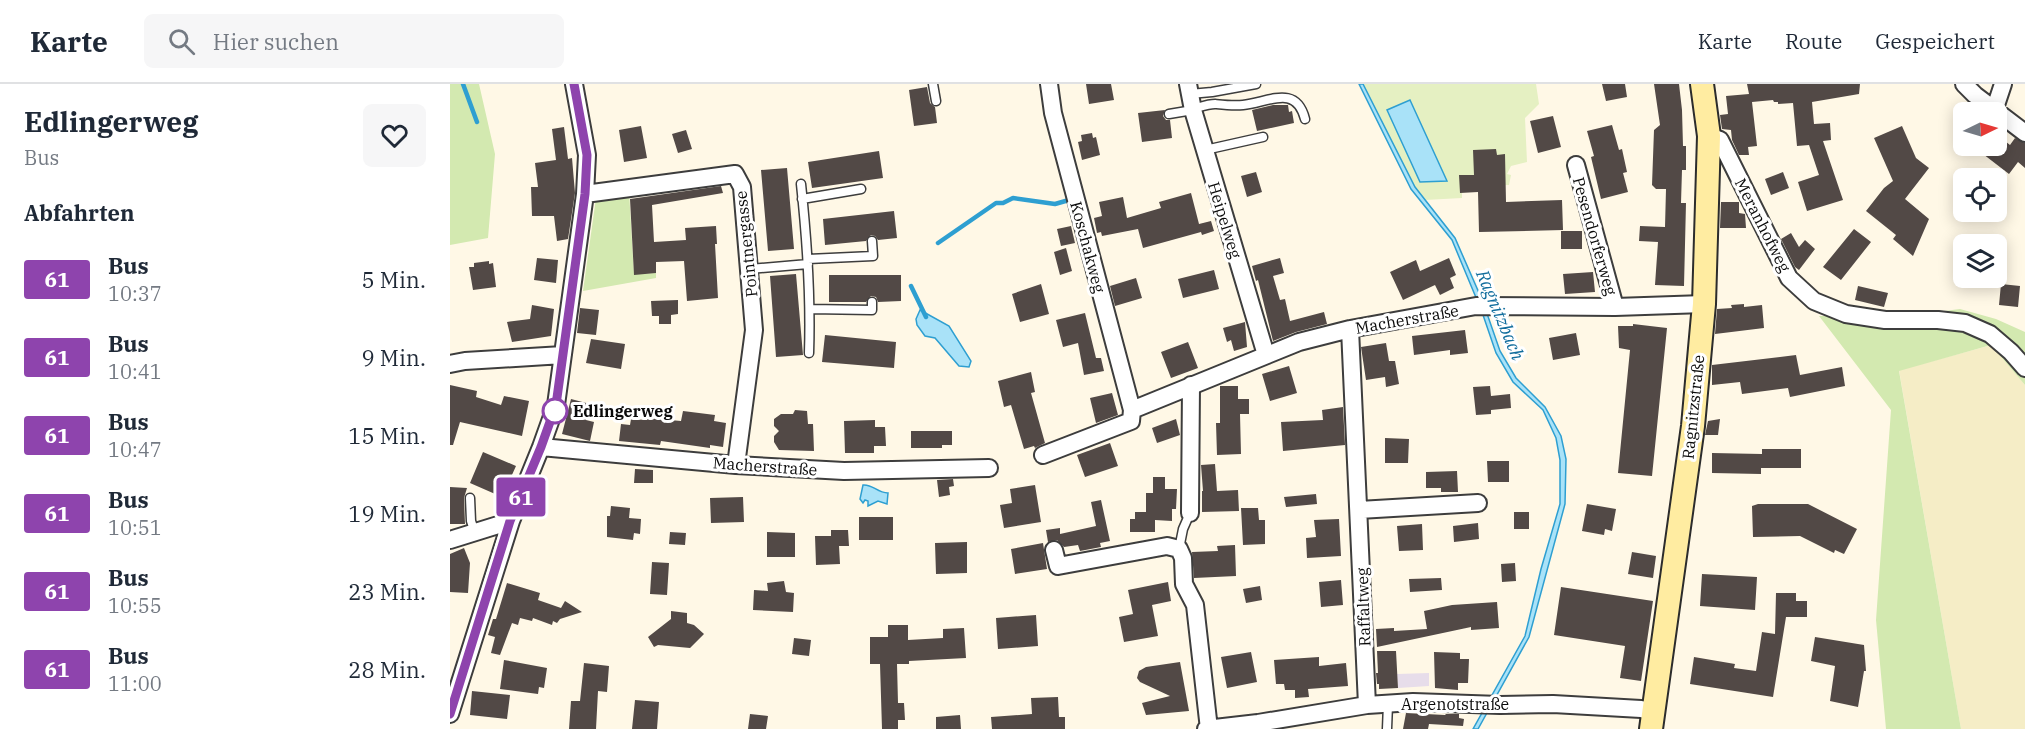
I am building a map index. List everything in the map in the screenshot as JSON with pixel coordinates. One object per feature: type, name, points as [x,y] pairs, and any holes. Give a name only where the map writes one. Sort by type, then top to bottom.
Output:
[{"type":"main road","name":"Ragnitzstraße","points":[[1652,720],[1692,434],[1704,304],[1709,136],[1702,84]]},
{"type":"street","points":[[450,714],[510,521],[556,405],[585,194],[587,155],[574,84]]},
{"type":"street","name":"Koschakweg","points":[[1049,84],[1053,113],[1132,410]]},
{"type":"street","points":[[1964,84],[1984,102]]},
{"type":"street","points":[[1997,102],[2003,84]]},
{"type":"street","name":"Heipelweg","points":[[1191,99],[1204,150],[1266,355]]},
{"type":"street","points":[[2007,121],[2025,134]]},
{"type":"street","name":"Meranhofweg","points":[[1709,136],[1720,140],[1789,278],[1814,301],[1846,314],[1885,320],[1938,320],[1965,323],[1990,334],[2025,368]]},
{"type":"street","name":"Pesendorferweg","points":[[1575,165],[1615,307]]},
{"type":"street","name":"Pointnergasse","points":[[585,194],[735,174],[742,187],[754,330],[735,465]]},
{"type":"street","name":"Macherstraße","points":[[1043,455],[1131,421],[1132,410],[1191,385],[1299,342],[1350,329],[1476,306],[1615,307],[1704,304]]},
{"type":"street","name":"Raffaltweg","points":[[1350,329],[1367,705]]},
{"type":"street","points":[[450,364],[465,361],[563,356]]},
{"type":"street","points":[[1190,513],[1191,385]]},
{"type":"street","name":"Macherstraße","points":[[541,447],[735,465],[844,471],[989,468]]},
{"type":"street","points":[[1359,510],[1478,503]]},
{"type":"street","points":[[450,540],[510,521]]},
{"type":"street","points":[[1054,550],[1058,566],[1167,546],[1179,549]]},
{"type":"street","name":"Argenotstraße","points":[[1179,549],[1183,558],[1184,584],[1195,605],[1208,729],[1259,726],[1367,705],[1388,704],[1553,704],[1641,709],[1652,720]]},
{"type":"lane","points":[[933,84],[936,101]]},
{"type":"lane","points":[[1169,114],[1191,99],[1256,84]]},
{"type":"lane","points":[[1191,99],[1225,106],[1245,105],[1280,97],[1291,99],[1302,106],[1305,119]]},
{"type":"lane","points":[[1204,150],[1263,137]]},
{"type":"lane","points":[[801,183],[808,262],[809,353]]},
{"type":"lane","points":[[802,199],[826,191],[861,189]]},
{"type":"lane","points":[[749,269],[873,256],[872,241]]},
{"type":"lane","points":[[810,309],[843,306],[873,310],[872,302]]},
{"type":"lane","points":[[470,498],[471,521],[475,532]]},
{"type":"lane","points":[[1179,549],[1190,513]]},
{"type":"lane","points":[[1387,729],[1388,704]]},
{"type":"shaded area","points":[[1992,345],[2025,385],[2025,729],[1961,729],[1899,370]]},
{"type":"shaded area","points":[[1429,673],[1429,686],[1398,688],[1397,674]]},
{"type":"green space","points":[[450,84],[479,84],[495,154],[488,238],[450,245]]},
{"type":"green space","points":[[1363,84],[1536,84],[1539,104],[1525,118],[1527,162],[1511,166],[1507,174],[1511,175],[1509,185],[1462,186],[1462,198],[1425,200],[1415,187]]},
{"type":"green space","points":[[629,191],[634,274],[656,273],[656,278],[583,291],[596,198]]},
{"type":"green space","points":[[1960,309],[1996,319],[2025,332],[2025,385],[1991,345],[1899,371],[1961,729],[1886,729],[1876,620],[1891,410],[1819,316],[1904,316]]},
{"type":"water","name":"Ragnitzbach","points":[[1359,84],[1363,84],[1415,187],[1455,238],[1483,302],[1500,351],[1516,378],[1545,407],[1561,436],[1566,459],[1565,504],[1529,637],[1478,729],[1473,729],[1525,636],[1560,504],[1560,460],[1556,438],[1543,410],[1513,382],[1496,353],[1482,312],[1452,240],[1411,189]]},
{"type":"water","points":[[1410,100],[1447,181],[1420,182],[1387,110]]},
{"type":"water","points":[[920,310],[949,326],[971,361],[969,367],[959,366],[935,338],[925,336],[917,325],[916,319]]},
{"type":"water","points":[[863,485],[888,493],[887,504],[878,501],[868,506],[868,501],[865,500],[863,503],[860,499]]},
{"type":"building","points":[[1086,84],[1111,84],[1114,100],[1089,104]]},
{"type":"building","points":[[1602,84],[1625,84],[1627,97],[1606,101]]},
{"type":"building","points":[[1654,84],[1679,84],[1683,146],[1686,146],[1686,170],[1682,170],[1681,203],[1686,203],[1684,286],[1655,285],[1658,242],[1639,241],[1640,226],[1665,227],[1666,189],[1656,189],[1652,185],[1654,130],[1660,125]]},
{"type":"building","points":[[1747,84],[1860,84],[1859,94],[1812,102],[1814,124],[1830,123],[1831,140],[1823,141],[1843,200],[1807,211],[1798,182],[1819,175],[1809,145],[1797,146],[1793,103],[1778,104],[1773,100],[1752,102],[1757,146],[1748,147],[1749,155],[1739,155],[1732,140],[1731,130],[1722,129],[1720,115],[1728,114],[1726,96],[1749,94]]},
{"type":"building","points":[[927,87],[930,103],[935,107],[937,123],[914,126],[909,90]]},
{"type":"building","points":[[1273,105],[1288,105],[1289,112],[1292,111],[1294,123],[1257,131],[1252,110]]},
{"type":"building","points":[[1165,110],[1163,116],[1166,120],[1170,120],[1172,138],[1142,142],[1138,113]]},
{"type":"building","points":[[1553,116],[1561,147],[1538,153],[1530,121]]},
{"type":"building","points":[[1612,125],[1619,150],[1622,149],[1627,172],[1623,173],[1628,192],[1601,199],[1591,157],[1594,156],[1587,131]]},
{"type":"building","points":[[641,126],[647,158],[624,162],[619,130]]},
{"type":"building","points":[[1902,126],[1916,158],[1929,168],[1905,199],[1929,219],[1913,256],[1893,239],[1896,235],[1866,211],[1884,188],[1893,181],[1874,138]]},
{"type":"building","points":[[564,127],[568,159],[572,158],[575,193],[568,239],[557,241],[554,216],[532,216],[531,187],[538,187],[535,163],[556,160],[552,129]]},
{"type":"building","points":[[686,130],[692,149],[678,153],[672,134]]},
{"type":"building","points":[[1092,133],[1093,138],[1096,137],[1100,155],[1082,160],[1078,142],[1082,141],[1081,135]]},
{"type":"building","points":[[2015,138],[2025,143],[2025,168],[2018,162],[2009,174],[2007,168],[2001,168],[1986,156],[2007,156],[2007,143],[2010,145]]},
{"type":"building","points":[[1496,149],[1497,155],[1505,154],[1506,202],[1562,200],[1563,230],[1479,232],[1478,192],[1460,193],[1459,175],[1474,175],[1473,150]]},
{"type":"building","points":[[879,151],[883,178],[812,188],[808,162]]},
{"type":"building","points":[[787,168],[794,249],[768,251],[761,170]]},
{"type":"building","points":[[1256,172],[1262,192],[1247,197],[1241,176]]},
{"type":"building","points":[[1783,172],[1789,188],[1771,195],[1765,179]]},
{"type":"building","points":[[721,186],[723,193],[652,205],[654,242],[686,240],[685,228],[716,226],[718,298],[687,301],[684,261],[656,262],[656,273],[634,275],[630,199]]},
{"type":"building","points":[[1191,193],[1199,224],[1211,221],[1214,231],[1202,235],[1201,232],[1143,248],[1138,229],[1102,236],[1101,232],[1097,233],[1094,218],[1102,216],[1099,202],[1123,197],[1127,218],[1161,208],[1159,202]]},
{"type":"building","points":[[1721,202],[1739,202],[1739,213],[1745,214],[1746,228],[1720,228]]},
{"type":"building","points":[[894,211],[897,238],[878,240],[871,235],[866,241],[825,245],[823,219]]},
{"type":"building","points":[[1071,226],[1075,243],[1061,246],[1057,229]]},
{"type":"building","points":[[1854,229],[1871,242],[1841,280],[1823,267]]},
{"type":"building","points":[[1561,231],[1582,231],[1582,249],[1561,249]]},
{"type":"building","points":[[1791,233],[1799,247],[1805,240],[1815,249],[1799,270],[1795,267],[1781,239]]},
{"type":"building","points":[[1066,248],[1072,271],[1060,275],[1054,252]]},
{"type":"building","points":[[537,258],[558,260],[556,283],[534,280]]},
{"type":"building","points":[[1280,258],[1284,273],[1273,276],[1280,300],[1285,299],[1290,321],[1324,312],[1327,324],[1273,341],[1258,280],[1256,281],[1252,266]]},
{"type":"building","points":[[1449,258],[1456,275],[1450,278],[1454,288],[1440,295],[1435,285],[1403,300],[1390,272],[1416,260],[1420,271]]},
{"type":"building","points":[[489,261],[489,264],[493,263],[496,287],[473,290],[469,267],[474,267],[474,263]]},
{"type":"building","points":[[1214,270],[1219,289],[1183,298],[1178,279]]},
{"type":"building","points":[[1593,272],[1595,292],[1565,294],[1563,274]]},
{"type":"building","points":[[796,274],[803,355],[776,357],[770,276]]},
{"type":"building","points":[[829,275],[901,275],[901,301],[878,302],[876,297],[871,296],[866,302],[829,302]]},
{"type":"building","points":[[1136,278],[1142,298],[1115,306],[1110,286]]},
{"type":"building","points":[[1041,284],[1049,314],[1020,322],[1012,294]]},
{"type":"building","points":[[2007,285],[2020,286],[2018,307],[1999,305],[2001,288],[2007,288]]},
{"type":"building","points":[[1858,286],[1888,293],[1884,307],[1855,300]]},
{"type":"building","points":[[678,300],[678,314],[671,315],[671,324],[659,324],[659,316],[652,316],[651,301]]},
{"type":"building","points":[[1744,304],[1744,307],[1762,305],[1764,328],[1715,334],[1717,309]]},
{"type":"building","points":[[532,305],[554,309],[551,336],[512,342],[507,322],[530,319]]},
{"type":"building","points":[[580,308],[599,310],[596,335],[577,333]]},
{"type":"building","points":[[1085,313],[1096,358],[1101,358],[1104,371],[1084,375],[1078,343],[1063,347],[1056,320]]},
{"type":"building","points":[[1245,322],[1247,347],[1234,351],[1231,340],[1227,342],[1223,328]]},
{"type":"building","points":[[1633,324],[1667,328],[1652,476],[1618,473],[1630,350],[1619,348],[1618,326],[1633,326]]},
{"type":"building","points":[[1465,330],[1468,353],[1450,355],[1450,350],[1414,355],[1412,336]]},
{"type":"building","points":[[1576,333],[1580,355],[1553,360],[1549,338]]},
{"type":"building","points":[[825,335],[896,342],[894,368],[822,362]]},
{"type":"building","points":[[591,339],[625,344],[621,369],[586,363]]},
{"type":"building","points":[[1188,342],[1198,368],[1171,378],[1161,352]]},
{"type":"building","points":[[1386,343],[1389,361],[1395,361],[1399,384],[1386,387],[1385,377],[1366,380],[1361,347]]},
{"type":"building","points":[[1796,355],[1800,375],[1842,367],[1845,386],[1790,397],[1788,388],[1742,394],[1740,382],[1712,385],[1712,365]]},
{"type":"building","points":[[1289,366],[1297,393],[1270,401],[1262,374]]},
{"type":"building","points":[[1031,372],[1035,392],[1031,393],[1045,443],[1035,448],[1034,446],[1024,449],[1011,405],[1004,407],[998,381]]},
{"type":"building","points":[[450,385],[477,391],[476,397],[501,405],[504,396],[529,401],[522,436],[460,422],[453,445],[450,445]]},
{"type":"building","points":[[1220,386],[1238,386],[1238,399],[1249,399],[1249,414],[1240,414],[1241,454],[1217,455],[1216,423],[1220,423]]},
{"type":"building","points":[[1490,386],[1491,396],[1510,394],[1511,408],[1491,410],[1491,414],[1476,415],[1473,387]]},
{"type":"building","points":[[1112,393],[1118,415],[1096,423],[1090,398]]},
{"type":"building","points":[[571,399],[590,404],[586,420],[594,422],[590,441],[562,434]]},
{"type":"building","points":[[1343,407],[1345,445],[1283,451],[1281,422],[1323,420],[1322,410]]},
{"type":"building","points":[[795,410],[807,411],[808,424],[813,424],[814,451],[779,450],[774,442],[774,436],[779,431],[774,426],[774,419],[781,414],[793,414]]},
{"type":"building","points":[[683,411],[715,415],[714,421],[726,423],[723,447],[710,445],[710,448],[661,441],[660,445],[619,441],[621,424],[630,425],[631,419],[681,421]]},
{"type":"building","points":[[1176,419],[1180,435],[1157,443],[1152,428]]},
{"type":"building","points":[[1720,419],[1718,435],[1705,435],[1708,421]]},
{"type":"building","points":[[875,420],[875,427],[885,427],[886,446],[874,446],[874,453],[845,453],[844,421]]},
{"type":"building","points":[[911,431],[952,431],[952,445],[942,445],[942,448],[911,448]]},
{"type":"building","points":[[1385,438],[1409,439],[1408,463],[1385,463]]},
{"type":"building","points":[[1110,443],[1118,466],[1085,477],[1077,455]]},
{"type":"building","points":[[1762,449],[1801,449],[1801,468],[1761,468],[1761,474],[1712,473],[1712,453],[1762,454]]},
{"type":"building","points":[[483,452],[516,466],[502,497],[470,483]]},
{"type":"building","points":[[1487,461],[1509,461],[1509,482],[1488,482]]},
{"type":"building","points":[[1215,464],[1217,491],[1238,490],[1239,511],[1202,512],[1201,465]]},
{"type":"building","points":[[635,469],[653,470],[653,483],[634,483]]},
{"type":"building","points":[[1457,471],[1458,492],[1441,492],[1441,488],[1426,488],[1426,472]]},
{"type":"building","points":[[1153,477],[1165,477],[1165,489],[1177,489],[1176,509],[1172,509],[1172,521],[1155,520],[1155,532],[1130,532],[1130,519],[1135,519],[1135,512],[1146,512],[1146,493],[1153,493]]},
{"type":"building","points":[[953,479],[954,486],[949,487],[950,495],[939,497],[937,480]]},
{"type":"building","points":[[1035,485],[1041,522],[1004,528],[1000,505],[1012,503],[1010,489]]},
{"type":"building","points":[[450,487],[467,488],[464,498],[465,524],[450,524]]},
{"type":"building","points":[[1316,494],[1317,504],[1286,507],[1284,497]]},
{"type":"building","points":[[743,497],[744,522],[711,523],[710,498]]},
{"type":"building","points":[[1101,500],[1110,541],[1100,543],[1101,547],[1080,551],[1078,545],[1064,547],[1057,540],[1048,542],[1046,530],[1060,528],[1060,534],[1096,526],[1091,502]]},
{"type":"building","points":[[1587,504],[1616,509],[1612,531],[1605,529],[1604,535],[1582,531]]},
{"type":"building","points":[[1808,504],[1857,529],[1844,554],[1835,550],[1834,553],[1800,536],[1753,537],[1752,506]]},
{"type":"building","points":[[611,506],[630,508],[629,518],[641,519],[640,534],[634,533],[633,540],[607,537],[607,516],[610,516]]},
{"type":"building","points":[[1241,508],[1258,508],[1259,520],[1265,520],[1265,544],[1243,545]]},
{"type":"building","points":[[1514,512],[1529,512],[1529,529],[1514,529]]},
{"type":"building","points":[[859,517],[893,517],[893,540],[859,540]]},
{"type":"building","points":[[1339,519],[1341,556],[1307,558],[1306,538],[1316,537],[1314,520]]},
{"type":"building","points":[[1478,523],[1479,539],[1454,542],[1453,526]]},
{"type":"building","points":[[1422,524],[1423,550],[1399,551],[1397,526]]},
{"type":"building","points":[[831,530],[848,530],[849,546],[839,546],[840,564],[816,565],[815,536],[831,536]]},
{"type":"building","points":[[670,532],[686,533],[685,545],[669,544]]},
{"type":"building","points":[[767,532],[795,533],[795,557],[767,557]]},
{"type":"building","points":[[967,542],[967,573],[936,574],[935,543]]},
{"type":"building","points":[[1043,543],[1047,569],[1015,574],[1011,549]]},
{"type":"building","points":[[1235,545],[1236,576],[1194,578],[1192,552],[1218,551],[1217,546]]},
{"type":"building","points":[[464,548],[470,563],[468,593],[450,592],[450,554]]},
{"type":"building","points":[[1632,552],[1656,556],[1653,578],[1628,574]]},
{"type":"building","points":[[652,562],[669,563],[667,595],[650,594]]},
{"type":"building","points":[[1515,563],[1516,581],[1502,582],[1501,564]]},
{"type":"building","points":[[1702,574],[1757,577],[1755,610],[1700,606]]},
{"type":"building","points":[[1441,578],[1442,590],[1410,592],[1409,579]]},
{"type":"building","points":[[1341,580],[1343,605],[1321,607],[1319,582]]},
{"type":"building","points":[[784,581],[786,592],[794,593],[793,612],[753,610],[754,590],[768,591],[767,583]]},
{"type":"building","points":[[1168,582],[1171,601],[1152,605],[1158,636],[1124,642],[1119,617],[1133,614],[1128,590]]},
{"type":"building","points":[[507,583],[540,593],[538,600],[561,608],[565,601],[582,612],[560,619],[557,623],[553,621],[552,625],[533,618],[532,621],[520,618],[518,625],[512,623],[500,655],[491,653],[495,637],[488,635],[493,619],[496,619]]},
{"type":"building","points":[[1260,586],[1262,600],[1246,603],[1243,589]]},
{"type":"building","points":[[1561,587],[1653,601],[1641,681],[1620,678],[1625,646],[1554,635]]},
{"type":"building","points":[[1776,593],[1796,593],[1796,601],[1807,601],[1807,617],[1786,617],[1773,697],[1690,684],[1694,657],[1735,664],[1734,668],[1756,671],[1762,632],[1775,634]]},
{"type":"building","points":[[1497,602],[1499,628],[1471,630],[1471,627],[1377,647],[1376,629],[1394,628],[1394,631],[1427,629],[1424,611],[1452,605]]},
{"type":"building","points":[[671,611],[687,613],[687,623],[694,625],[704,634],[690,648],[658,645],[654,647],[648,637],[671,619]]},
{"type":"building","points":[[1036,615],[1038,646],[998,649],[996,618]]},
{"type":"building","points":[[888,625],[908,625],[908,640],[943,638],[943,629],[964,628],[966,658],[909,661],[909,664],[897,664],[898,703],[904,703],[905,720],[898,720],[898,729],[882,729],[880,664],[870,664],[870,637],[888,637]]},
{"type":"building","points":[[1815,637],[1864,645],[1866,671],[1864,671],[1858,707],[1830,701],[1835,666],[1811,661]]},
{"type":"building","points":[[794,638],[811,640],[809,656],[792,654]]},
{"type":"building","points":[[1377,651],[1396,651],[1398,688],[1379,689],[1376,673],[1378,673]]},
{"type":"building","points":[[1251,652],[1257,682],[1227,688],[1221,657]]},
{"type":"building","points":[[1434,652],[1460,653],[1460,659],[1469,659],[1468,683],[1458,683],[1458,690],[1435,688]]},
{"type":"building","points":[[1319,657],[1319,666],[1346,663],[1348,686],[1308,689],[1309,697],[1295,698],[1295,690],[1285,690],[1284,684],[1276,684],[1274,660]]},
{"type":"building","points":[[504,660],[547,668],[544,688],[539,687],[538,694],[500,689]]},
{"type":"building","points":[[1180,662],[1189,711],[1146,715],[1142,703],[1170,696],[1140,682],[1137,678],[1139,671],[1146,667]]},
{"type":"building","points":[[584,663],[609,666],[607,692],[598,691],[596,729],[569,729],[571,701],[580,701]]},
{"type":"building","points":[[472,691],[510,695],[507,719],[470,715]]},
{"type":"building","points":[[1058,697],[1059,717],[1065,717],[1065,729],[992,729],[991,717],[1032,714],[1031,698]]},
{"type":"building","points":[[635,700],[659,702],[657,729],[632,729]]},
{"type":"building","points":[[1406,713],[1459,714],[1459,718],[1464,719],[1463,726],[1429,724],[1428,729],[1403,729]]},
{"type":"building","points":[[750,714],[768,716],[766,729],[748,729]]},
{"type":"building","points":[[960,715],[961,729],[936,729],[936,717]]},
{"type":"waterway","points":[[463,84],[477,122]]},
{"type":"waterway","points":[[938,243],[996,203],[1003,203],[1013,198],[1055,204],[1069,200]]},
{"type":"waterway","points":[[911,286],[926,317]]},
{"type":"bus line","name":"61","points":[[450,714],[510,521],[556,405],[585,194],[587,155],[574,84]]},
{"type":"place","name":"Edlingerweg","points":[[555,411]]}]
